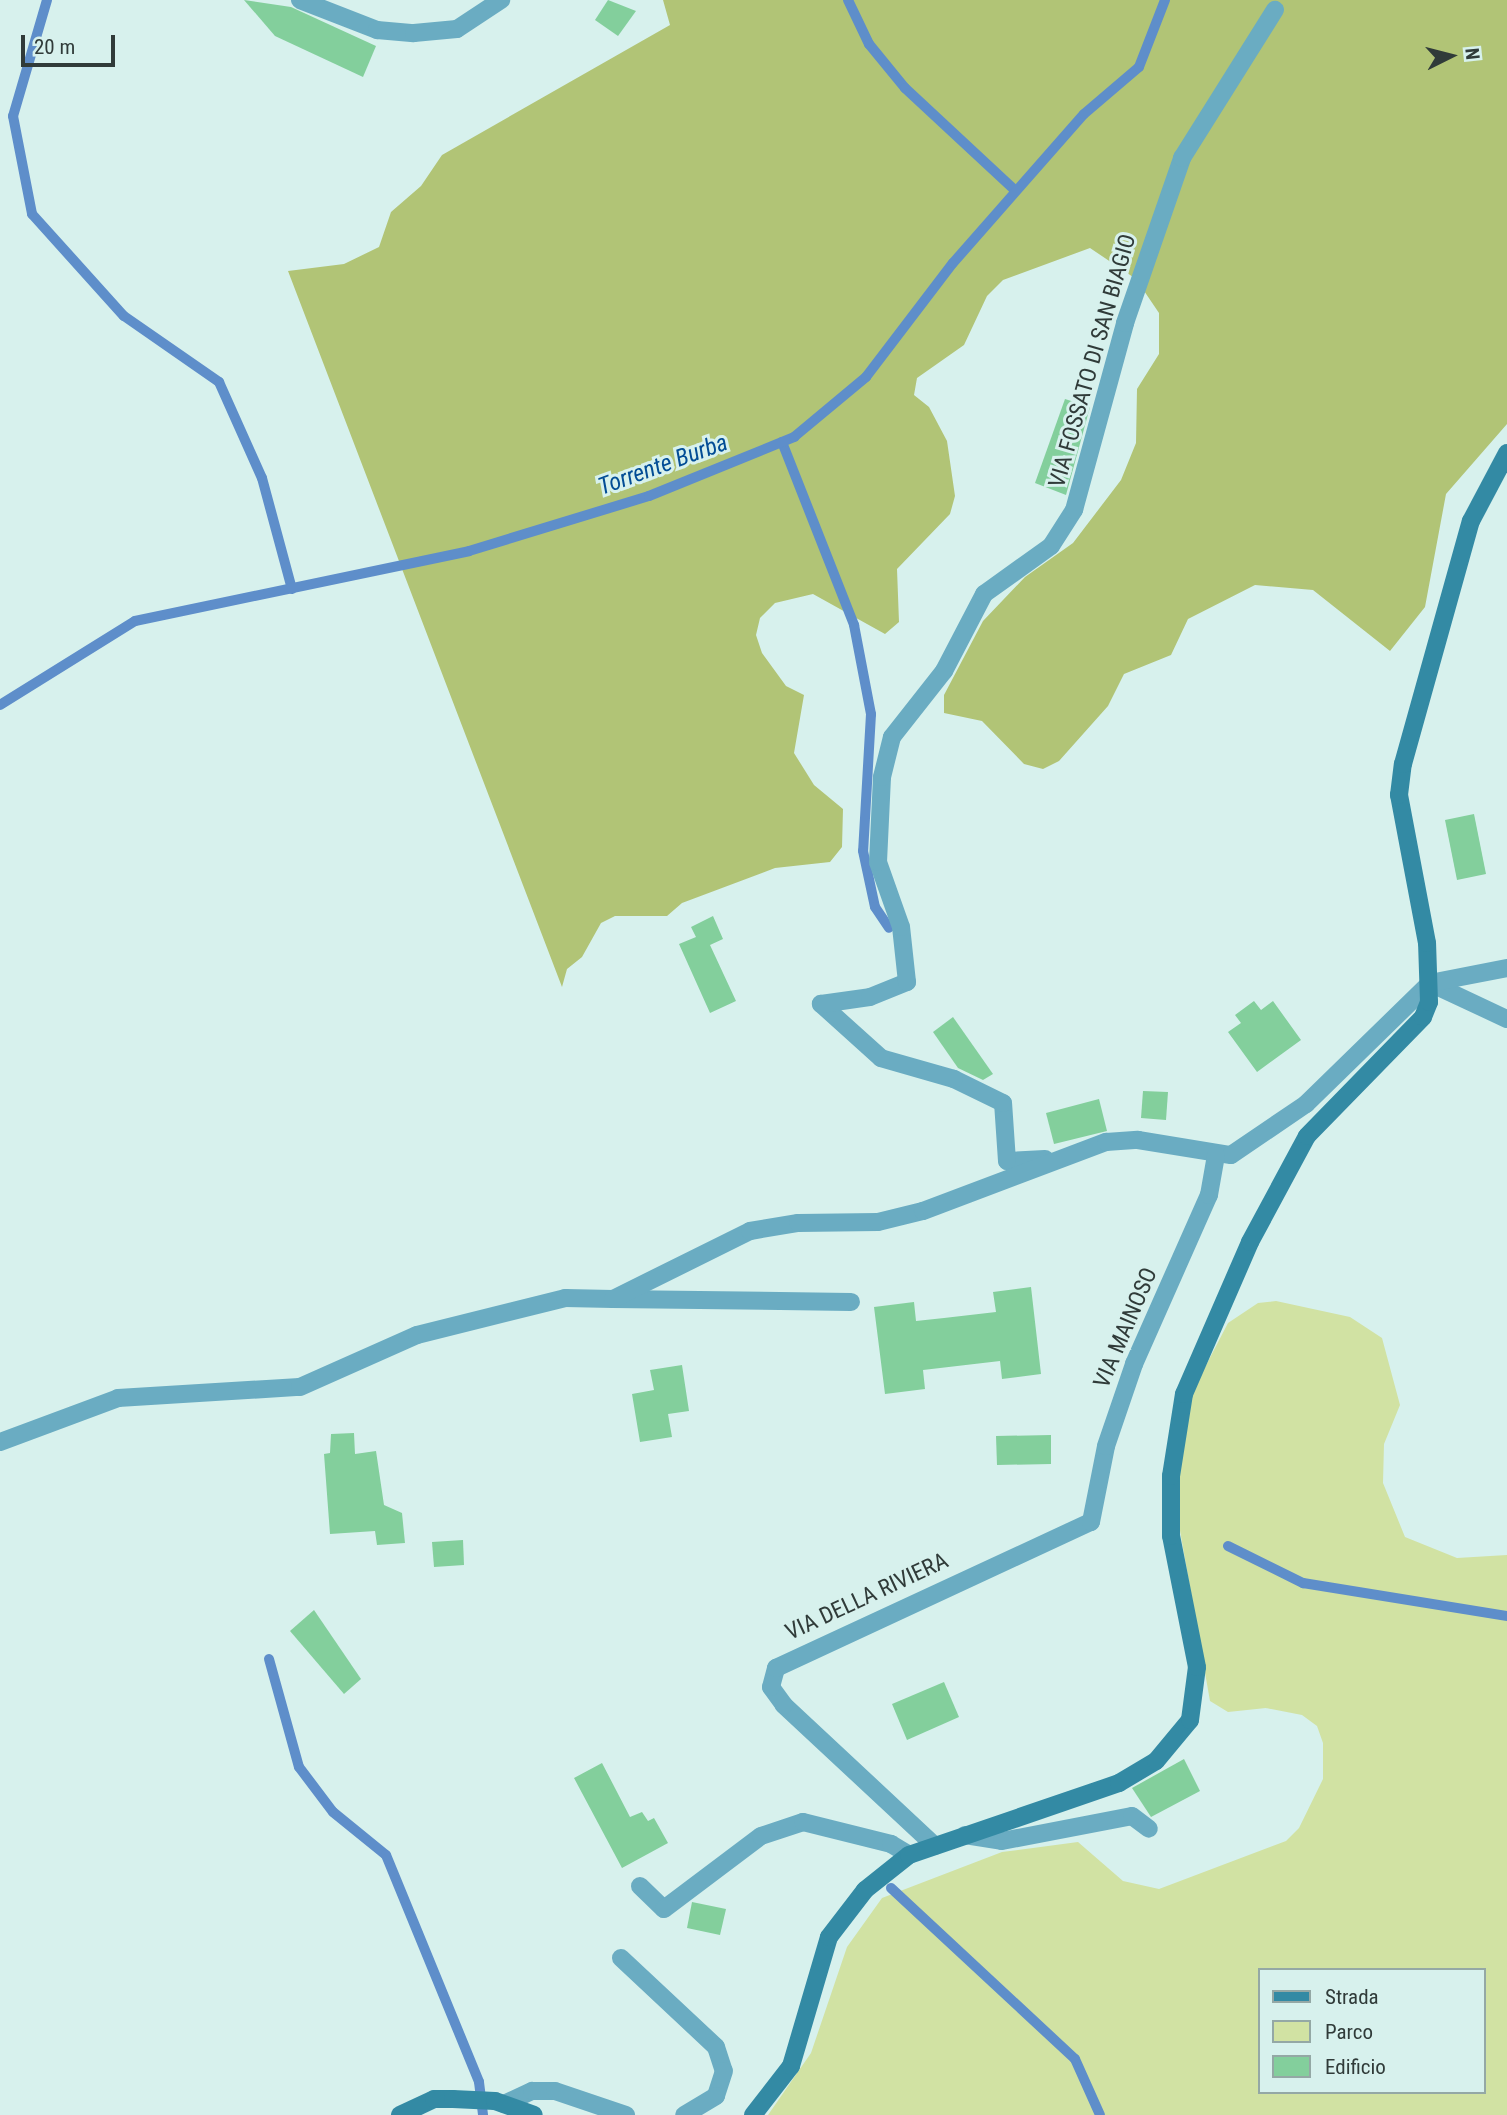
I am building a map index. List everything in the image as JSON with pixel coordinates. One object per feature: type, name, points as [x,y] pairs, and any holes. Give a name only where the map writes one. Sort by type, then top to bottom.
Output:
[{"type":"street","points":[[300,0],[377,30],[414,33],[457,29],[501,0]]},
{"type":"street","name":"VIA FOSSATO DI SAN BIAGIO","points":[[1055,1161],[1007,1161],[1002,1158],[1003,1103],[954,1079],[881,1058],[821,1004],[907,982],[901,927],[878,862],[881,777],[892,737],[944,671],[984,594],[1051,546],[1074,510],[1125,323],[1182,158],[1275,9]]},
{"type":"street","points":[[753,2115],[792,2066],[817,1974],[844,1912],[909,1855],[1119,1783],[1156,1761],[1190,1720],[1197,1667],[1171,1536],[1171,1476],[1184,1394],[1245,1253],[1307,1136],[1423,1017],[1430,983],[1399,795],[1403,764],[1471,521],[1507,453]]},
{"type":"street","points":[[612,1299],[750,1231],[889,1219],[1106,1142],[1138,1140],[1216,1156],[1246,1150],[1273,1131],[1430,983],[1507,968]]},
{"type":"street","points":[[1430,983],[1507,1019]]},
{"type":"street","name":"VIA MAINOSO","points":[[1091,1522],[1110,1434],[1209,1195],[1216,1156]]},
{"type":"street","points":[[0,1442],[118,1398],[300,1387],[417,1335],[565,1298],[851,1302]]},
{"type":"street","name":"VIA DELLA RIVIERA","points":[[936,1846],[784,1705],[771,1687],[776,1668],[1091,1522]]},
{"type":"street","points":[[965,1835],[1002,1841],[1132,1816],[1149,1829]]},
{"type":"street","points":[[640,1885],[664,1909],[761,1836],[803,1822],[891,1844],[909,1855]]},
{"type":"street","points":[[621,1958],[716,2047],[724,2071],[716,2096],[684,2115]]},
{"type":"street","points":[[500,2102],[532,2091],[555,2091],[626,2115]]},
{"type":"street","points":[[400,2115],[434,2099],[500,2102],[534,2115]]},
{"type":"green space","points":[[663,0],[1507,0],[1507,424],[1446,494],[1425,607],[1390,651],[1313,590],[1255,585],[1188,619],[1171,655],[1124,674],[1108,706],[1059,761],[1043,769],[1024,764],[982,721],[944,713],[944,695],[983,621],[1025,577],[1073,543],[1121,480],[1136,443],[1137,389],[1159,354],[1159,313],[1136,279],[1090,248],[1003,280],[987,296],[964,345],[917,378],[914,395],[929,407],[947,441],[955,496],[950,514],[897,569],[899,622],[885,634],[813,594],[775,603],[760,618],[756,635],[762,653],[786,686],[804,695],[794,753],[814,785],[843,809],[842,847],[830,862],[775,868],[682,903],[667,916],[615,916],[601,923],[582,957],[567,969],[562,987],[288,271],[344,264],[379,247],[391,212],[421,186],[442,155],[670,25]]},
{"type":"green space","points":[[1276,1301],[1350,1317],[1382,1338],[1400,1405],[1384,1444],[1383,1483],[1405,1537],[1457,1558],[1507,1555],[1507,2115],[768,2115],[811,2053],[847,1947],[882,1898],[1002,1852],[1078,1842],[1123,1881],[1159,1889],[1286,1841],[1299,1828],[1323,1779],[1323,1743],[1317,1726],[1302,1715],[1266,1708],[1228,1712],[1210,1701],[1176,1508],[1188,1400],[1228,1323],[1258,1303]]},
{"type":"building","points":[[244,0],[291,7],[376,46],[363,77],[275,36]]},
{"type":"building","points":[[608,0],[636,11],[618,36],[595,20]]},
{"type":"building","points":[[1065,399],[1090,407],[1066,495],[1035,483]]},
{"type":"building","points":[[1474,814],[1486,874],[1457,880],[1445,820]]},
{"type":"building","points":[[713,916],[723,939],[710,945],[736,1001],[710,1013],[679,944],[696,937],[691,927]]},
{"type":"building","points":[[1254,1001],[1261,1010],[1273,1001],[1301,1040],[1257,1072],[1228,1032],[1241,1023],[1235,1015]]},
{"type":"building","points":[[953,1017],[993,1074],[983,1080],[958,1068],[933,1032]]},
{"type":"building","points":[[1143,1091],[1168,1092],[1166,1120],[1141,1118]]},
{"type":"building","points":[[1099,1099],[1107,1131],[1054,1144],[1046,1113]]},
{"type":"building","points":[[1031,1287],[1041,1374],[1002,1379],[1000,1361],[923,1370],[925,1389],[885,1394],[874,1307],[914,1302],[916,1321],[996,1312],[993,1292]]},
{"type":"building","points":[[682,1365],[689,1411],[668,1414],[672,1437],[640,1442],[632,1394],[654,1390],[650,1370]]},
{"type":"building","points":[[354,1433],[355,1454],[376,1451],[384,1505],[402,1513],[405,1543],[377,1545],[375,1531],[330,1534],[324,1454],[330,1453],[331,1434]]},
{"type":"building","points":[[1051,1435],[1051,1464],[997,1465],[996,1436]]},
{"type":"building","points":[[463,1540],[464,1565],[434,1567],[432,1542]]},
{"type":"building","points":[[314,1610],[361,1679],[344,1694],[290,1631]]},
{"type":"building","points":[[944,1682],[959,1717],[907,1740],[892,1704]]},
{"type":"building","points":[[1184,1759],[1200,1791],[1151,1817],[1132,1788]]},
{"type":"building","points":[[602,1763],[630,1817],[642,1812],[648,1821],[654,1818],[668,1843],[622,1868],[574,1778]]},
{"type":"building","points":[[692,1902],[726,1909],[720,1935],[687,1928]]},
{"type":"waterway","points":[[47,0],[13,116],[32,214],[124,316],[219,382],[262,478],[292,589]]},
{"type":"waterway","points":[[848,0],[869,44],[905,88],[1016,191]]},
{"type":"waterway","name":"Torrente Burba","points":[[0,705],[135,621],[469,551],[649,496],[794,437],[866,377],[953,263],[1084,114],[1139,67],[1165,0]]},
{"type":"waterway","points":[[782,442],[854,625],[871,714],[863,851],[875,907],[889,928]]},
{"type":"waterway","points":[[1228,1546],[1303,1583],[1507,1616]]},
{"type":"waterway","points":[[269,1659],[299,1767],[333,1812],[386,1855],[479,2082],[483,2115]]},
{"type":"waterway","points":[[891,1888],[1075,2059],[1100,2115]]}]
